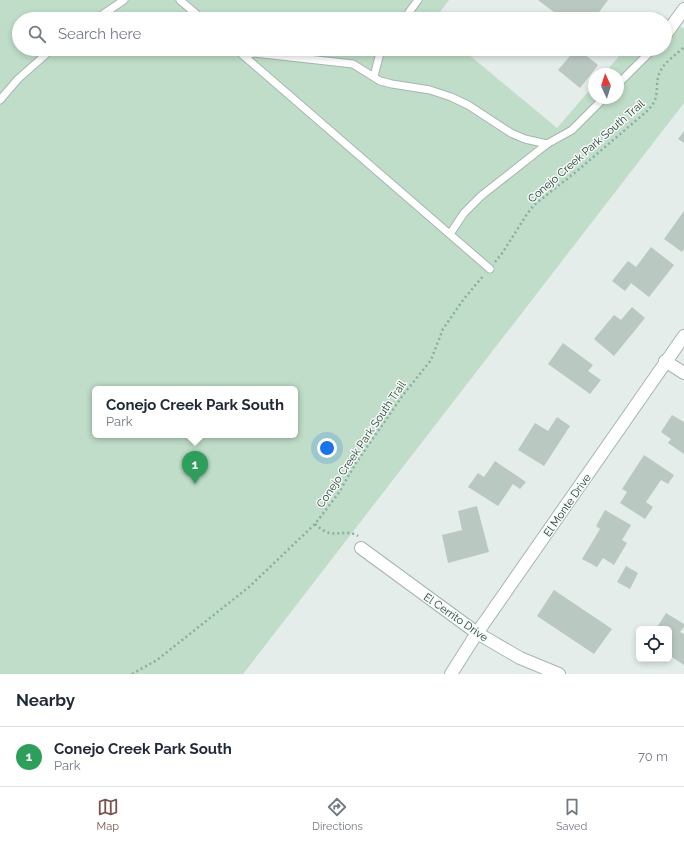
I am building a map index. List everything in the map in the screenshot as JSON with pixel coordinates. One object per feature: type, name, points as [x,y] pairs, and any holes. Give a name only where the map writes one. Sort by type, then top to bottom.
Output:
[{"type":"street","points":[[672,25],[684,9]]},
{"type":"street","name":"El Monte Drive","points":[[451,674],[477,633],[623,425],[665,361],[684,336]]},
{"type":"street","points":[[665,361],[684,374]]},
{"type":"street","name":"El Cerrito Drive","points":[[361,548],[477,633],[520,658],[559,674]]},
{"type":"lane","points":[[106,12],[124,0]]},
{"type":"lane","points":[[180,0],[194,12]]},
{"type":"lane","points":[[409,12],[418,0]]},
{"type":"lane","points":[[0,100],[18,79],[44,56]]},
{"type":"lane","points":[[244,56],[490,269]]},
{"type":"lane","points":[[282,56],[349,63],[380,80],[392,84],[430,90],[451,96],[468,105],[511,133],[525,139],[547,144]]},
{"type":"lane","points":[[374,76],[379,56]]},
{"type":"lane","points":[[624,78],[646,56]]},
{"type":"lane","points":[[450,234],[464,213],[481,196],[547,144],[572,130],[598,104]]},
{"type":"path","name":"Conejo Creek Park South Trail","points":[[132,674],[157,660],[249,587],[315,524],[338,494],[356,463],[398,401],[431,360],[444,329],[463,300],[503,252],[527,214],[534,205],[577,171],[646,112],[654,102],[657,92],[658,77],[661,70],[668,60],[684,47]]},
{"type":"path","points":[[315,524],[330,533],[354,533],[359,537],[361,548]]},
{"type":"green space","points":[[0,0],[449,0],[440,12],[12,12],[12,56],[470,56],[557,128],[588,92],[588,104],[624,104],[624,68],[609,68],[619,56],[672,56],[672,21],[684,29],[684,103],[243,674],[0,674]]},
{"type":"building","points":[[538,0],[608,0],[599,12],[554,12]]},
{"type":"building","points":[[570,56],[587,56],[598,65],[596,68],[588,68],[588,78],[580,88],[558,70]]},
{"type":"building","points":[[684,131],[684,143],[678,139]]},
{"type":"building","points":[[684,211],[684,249],[682,252],[664,239]]},
{"type":"building","points":[[651,247],[674,265],[649,297],[631,283],[625,291],[612,281],[628,261],[636,267]]},
{"type":"building","points":[[632,307],[645,318],[614,356],[594,339],[614,315],[621,320]]},
{"type":"building","points":[[563,343],[593,365],[588,371],[601,380],[590,394],[548,364]]},
{"type":"building","points":[[672,415],[684,422],[684,454],[668,443],[671,439],[661,432]]},
{"type":"building","points":[[557,417],[570,426],[544,466],[518,450],[535,423],[548,431]]},
{"type":"building","points":[[644,455],[674,475],[668,484],[661,480],[646,502],[653,507],[645,519],[620,503],[627,492],[622,489]]},
{"type":"building","points":[[495,461],[526,482],[520,489],[513,484],[498,506],[468,487],[478,473],[484,477]]},
{"type":"building","points":[[477,506],[489,552],[448,563],[442,535],[462,530],[458,511]]},
{"type":"building","points":[[605,510],[631,525],[622,540],[627,543],[614,565],[603,558],[597,567],[582,559],[600,529],[596,526]]},
{"type":"building","points":[[626,566],[638,573],[630,589],[617,582]]},
{"type":"building","points":[[554,590],[612,629],[594,654],[537,616]]},
{"type":"building","points":[[666,613],[684,624],[684,627],[680,632],[684,634],[684,665],[672,657],[672,626],[658,626]]},
{"type":"place","name":"Conejo Creek Park South","points":[[195,484]]}]
